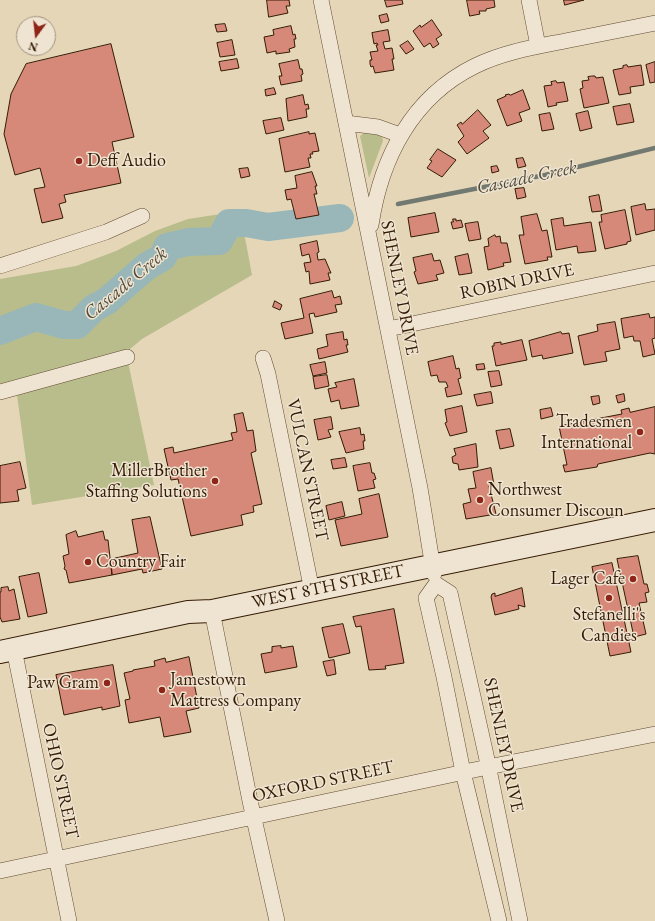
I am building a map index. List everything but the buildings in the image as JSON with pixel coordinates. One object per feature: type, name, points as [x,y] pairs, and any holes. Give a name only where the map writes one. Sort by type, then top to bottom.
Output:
[{"type":"main road","name":"WEST 8TH STREET","points":[[7,651],[188,612],[212,611],[312,591],[434,575],[655,520]]},
{"type":"street","name":"SHENLEY DRIVE","points":[[322,0],[420,488],[434,575],[450,593],[520,921]]},
{"type":"street","points":[[529,0],[538,46]]},
{"type":"street","points":[[370,234],[378,185],[400,135],[416,113],[442,86],[457,76],[496,57],[538,46],[655,23]]},
{"type":"street","points":[[346,123],[378,127],[400,135]]},
{"type":"street","points":[[0,266],[106,232],[142,216]]},
{"type":"street","name":"ROBIN DRIVE","points":[[388,329],[655,273]]},
{"type":"street","points":[[0,392],[127,358]]},
{"type":"street","name":"VULCAN STREET","points":[[262,358],[268,374],[312,591]]},
{"type":"street","points":[[434,575],[426,598],[463,772],[499,921]]},
{"type":"street","points":[[212,611],[253,817],[277,921]]},
{"type":"street","name":"OHIO STREET","points":[[7,651],[57,859],[69,921]]},
{"type":"street","name":"OXFORD STREET","points":[[0,870],[463,772],[655,734]]},
{"type":"green space","points":[[364,133],[378,135],[382,137],[383,141],[369,178],[360,136]]},
{"type":"green space","points":[[240,211],[252,275],[142,339],[130,349],[127,357],[154,485],[32,505],[17,395],[83,377],[115,366],[30,378],[0,384],[0,279],[76,266],[116,251],[155,231],[188,219]]},
{"type":"waterway","name":"Cascade Creek","points":[[398,204],[545,175],[655,148]]},
{"type":"waterway","name":"Cascade Creek","points":[[0,331],[36,317],[64,325],[77,325],[94,308],[107,301],[147,266],[163,257],[167,247],[188,242],[219,241],[229,223],[246,223],[268,227],[340,218]]},
{"type":"place","name":"Deff Audio","points":[[79,161]]},
{"type":"place","name":"Tradesmen International","points":[[640,432]]},
{"type":"place","name":"MillerBrother Staffing Solutions","points":[[215,481]]},
{"type":"place","name":"Northwest Consumer Discoun","points":[[480,500]]},
{"type":"place","name":"Country Fair","points":[[88,562]]},
{"type":"place","name":"Lager Cafe","points":[[633,579]]},
{"type":"place","name":"Stefanelli's Candies","points":[[609,598]]},
{"type":"place","name":"Paw Gram","points":[[107,683]]},
{"type":"place","name":"Jamestown Mattress Company","points":[[162,690]]}]
